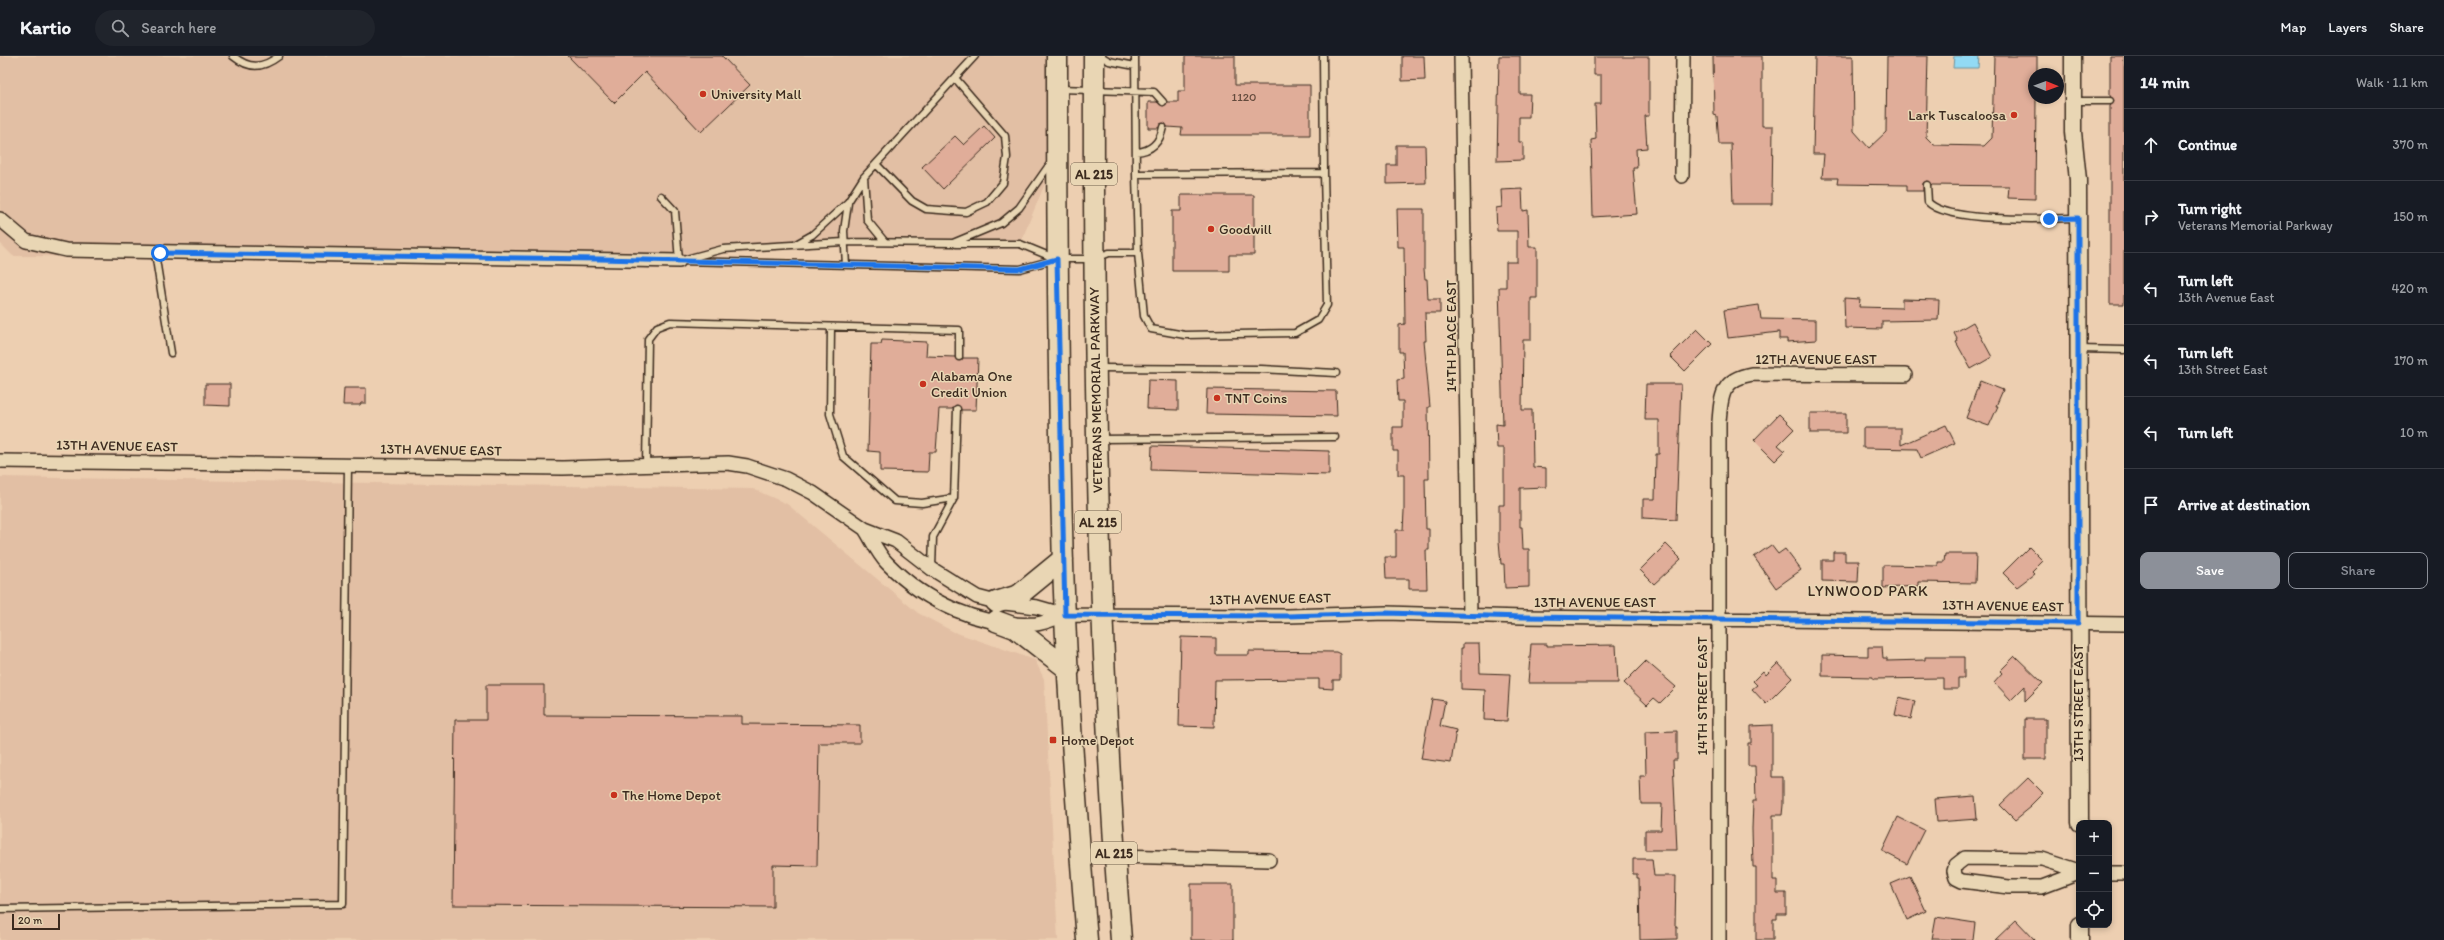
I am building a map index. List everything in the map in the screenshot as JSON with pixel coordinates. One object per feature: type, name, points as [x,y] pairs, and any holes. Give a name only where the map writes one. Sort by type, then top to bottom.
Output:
[{"type":"main road","name":"AL 215","points":[[1057,56],[1057,259],[1063,559],[1065,615],[1080,855],[1087,940]]},
{"type":"main road","name":"VETERANS MEMORIAL PARKWAY","points":[[1094,56],[1094,368],[1096,439],[1102,614],[1114,855],[1120,940]]},
{"type":"main road","points":[[1063,559],[996,612],[1069,670]]},
{"type":"street","name":"14TH PLACE EAST","points":[[1462,56],[1470,616]]},
{"type":"street","points":[[1682,176],[1683,56]]},
{"type":"street","name":"13TH STREET EAST","points":[[2073,56],[2073,101],[2078,218],[2078,623],[2080,820]]},
{"type":"street","points":[[0,219],[26,241],[66,250],[155,253],[679,261]]},
{"type":"street","name":"12TH AVENUE EAST","points":[[1729,383],[1738,376],[1752,374],[1905,375]]},
{"type":"street","name":"14TH STREET EAST","points":[[1719,940],[1719,422],[1722,396],[1729,383]]},
{"type":"street","name":"13TH AVENUE EAST","points":[[0,461],[348,464],[563,468],[728,463],[747,466],[786,479],[813,493],[865,529],[896,541],[932,569],[977,597],[996,612],[1037,624],[1065,615],[1280,616],[1386,613],[1470,616],[1718,620],[2124,624]]},
{"type":"street","name":"13TH AVENUE EAST","points":[[865,529],[886,562],[919,590],[954,610],[996,612],[1037,607],[1065,615]]},
{"type":"street","points":[[1080,855],[1269,860]]},
{"type":"street","points":[[1965,858],[1984,858],[2042,859],[2079,872],[2042,887],[2009,887],[1962,881],[1956,878],[1954,871],[1956,865],[1965,858]]},
{"type":"street","points":[[2112,873],[2124,874]]},
{"type":"street","points":[[2080,928],[2080,940]]},
{"type":"lane","points":[[233,56],[244,64],[260,66],[279,56]]},
{"type":"lane","points":[[795,245],[812,235],[848,202],[864,177],[975,56]]},
{"type":"lane","points":[[1101,56],[1109,61],[1135,66]]},
{"type":"lane","points":[[1135,56],[1138,253],[1144,316],[1152,329],[1185,335],[1295,333],[1318,320],[1327,305],[1323,56]]},
{"type":"lane","points":[[876,164],[912,201],[926,209],[966,212],[987,202],[1003,183],[1007,157],[1005,136],[955,78]]},
{"type":"lane","points":[[1057,89],[1154,92],[1163,102]]},
{"type":"lane","points":[[2073,101],[2110,101]]},
{"type":"lane","points":[[1136,152],[1147,151],[1161,139],[1163,128]]},
{"type":"lane","points":[[953,244],[1001,223],[1019,208],[1058,152]]},
{"type":"lane","points":[[1136,174],[1324,174]]},
{"type":"lane","points":[[864,177],[867,220],[885,242]]},
{"type":"lane","points":[[1927,185],[1928,202],[1939,210],[1991,218],[2078,218]]},
{"type":"lane","points":[[661,196],[675,211],[679,261]]},
{"type":"lane","points":[[846,265],[844,242],[845,215],[848,202]]},
{"type":"lane","points":[[679,261],[723,249],[844,242],[1020,244],[1057,259]]},
{"type":"lane","points":[[155,253],[171,353]]},
{"type":"lane","points":[[679,261],[1020,269],[1057,259],[1094,259],[1109,253],[1138,253]]},
{"type":"lane","points":[[646,465],[648,339],[657,326],[670,322],[959,330],[959,358]]},
{"type":"lane","points":[[831,327],[830,414],[843,456],[895,501],[922,503],[954,498]]},
{"type":"lane","points":[[2079,349],[2124,350]]},
{"type":"lane","points":[[1094,368],[1260,369],[1336,373]]},
{"type":"lane","points":[[932,569],[933,537],[954,498],[957,409]]},
{"type":"lane","points":[[1096,439],[1335,437]]},
{"type":"lane","points":[[0,910],[343,904],[348,464]]},
{"type":"shaded area","name":"University Mall","points":[[0,56],[1057,56],[1058,152],[1020,244],[844,242],[723,249],[679,261],[13,256],[0,243]]},
{"type":"shaded area","points":[[0,477],[753,489],[787,504],[918,613],[954,632],[1035,660],[1044,679],[1058,940],[0,940]]},
{"type":"water","points":[[1954,56],[1979,56],[1978,68],[1953,68]]},
{"type":"building","name":"University Mall","points":[[568,56],[722,56],[750,85],[701,132],[645,72],[614,103]]},
{"type":"building","points":[[1185,56],[1235,56],[1235,85],[1310,85],[1310,135],[1181,135],[1182,128],[1167,127],[1164,123],[1158,128],[1148,128],[1148,102],[1157,102],[1164,106],[1167,102],[1178,102],[1178,91],[1185,91]]},
{"type":"building","points":[[1402,56],[1424,56],[1425,80],[1402,81]]},
{"type":"building","points":[[1499,56],[1520,56],[1520,94],[1530,94],[1529,117],[1519,117],[1519,142],[1523,142],[1523,160],[1497,161]]},
{"type":"building","points":[[1713,56],[1762,56],[1762,126],[1773,126],[1772,204],[1733,204],[1731,144],[1719,144],[1717,116],[1714,115]]},
{"type":"building","name":"Lark Tuscaloosa","points":[[1815,56],[1853,56],[1854,131],[1869,148],[1886,132],[1887,56],[1928,56],[1926,137],[1934,145],[1984,146],[1992,138],[1994,56],[2037,56],[2037,68],[2028,68],[2028,104],[2036,104],[2035,199],[2008,198],[2009,186],[1932,185],[1927,181],[1923,183],[1923,191],[1907,191],[1907,185],[1837,184],[1838,178],[1822,178],[1824,154],[1813,154]]},
{"type":"building","points":[[2110,56],[2124,56],[2124,304],[2110,304],[2110,106],[2114,101],[2110,96]]},
{"type":"building","points":[[1594,57],[1649,57],[1649,116],[1645,116],[1647,148],[1636,149],[1637,168],[1633,168],[1637,214],[1593,217],[1591,140],[1596,139],[1595,104],[1601,104],[1601,75],[1594,75]]},
{"type":"building","points":[[984,126],[995,138],[943,189],[922,167],[955,136],[964,145]]},
{"type":"building","points":[[1396,145],[1425,145],[1426,183],[1387,184],[1387,165],[1396,165]]},
{"type":"building","points":[[1522,189],[1523,211],[1528,210],[1529,247],[1537,247],[1537,298],[1531,298],[1531,340],[1523,340],[1522,410],[1532,410],[1533,467],[1546,468],[1546,487],[1520,488],[1520,527],[1522,527],[1523,549],[1529,549],[1529,587],[1505,588],[1504,564],[1501,564],[1499,541],[1499,505],[1504,505],[1504,448],[1497,448],[1496,424],[1503,425],[1499,287],[1506,287],[1506,262],[1517,262],[1517,231],[1497,231],[1496,208],[1502,207],[1501,190]]},
{"type":"building","points":[[1181,195],[1254,195],[1254,255],[1229,255],[1229,271],[1172,271],[1172,211],[1181,211]]},
{"type":"building","points":[[1397,209],[1424,209],[1424,269],[1425,279],[1427,279],[1428,299],[1440,299],[1440,313],[1425,313],[1426,341],[1424,341],[1430,407],[1428,407],[1429,479],[1425,479],[1426,529],[1429,529],[1429,550],[1426,550],[1427,589],[1409,589],[1409,579],[1386,579],[1385,557],[1396,557],[1396,530],[1403,530],[1404,511],[1404,475],[1398,475],[1398,451],[1393,451],[1393,427],[1403,427],[1403,401],[1398,401],[1397,380],[1404,379],[1403,352],[1399,352],[1399,325],[1405,324],[1404,247],[1398,247]]},
{"type":"building","points":[[1844,298],[1860,299],[1859,307],[1902,308],[1902,299],[1939,300],[1938,320],[1882,321],[1882,329],[1845,328]]},
{"type":"building","points":[[1759,305],[1761,319],[1816,320],[1816,340],[1787,342],[1787,339],[1779,339],[1779,332],[1728,338],[1724,310]]},
{"type":"building","points":[[1973,322],[1992,357],[1971,369],[1956,342],[1958,341],[1954,333]]},
{"type":"building","points":[[1697,329],[1712,344],[1685,371],[1670,356]]},
{"type":"building","name":"Alabama One Credit Union","points":[[882,340],[927,342],[926,356],[955,357],[959,361],[963,358],[978,358],[976,410],[961,410],[957,405],[952,409],[939,409],[936,452],[929,452],[928,472],[880,471],[880,452],[868,451],[871,344],[881,344]]},
{"type":"building","points":[[1148,380],[1178,381],[1178,410],[1147,409]]},
{"type":"building","points":[[1980,381],[2003,390],[1989,426],[1966,418]]},
{"type":"building","points":[[205,384],[230,384],[230,406],[205,405]]},
{"type":"building","points":[[1646,384],[1681,384],[1676,520],[1643,518],[1643,499],[1655,499],[1656,454],[1659,454],[1659,420],[1645,420]]},
{"type":"building","points":[[344,388],[366,388],[366,403],[361,403],[360,405],[343,405]]},
{"type":"building","points":[[1207,389],[1336,391],[1337,416],[1206,414]]},
{"type":"building","points":[[1810,413],[1846,413],[1846,433],[1810,433]]},
{"type":"building","points":[[1779,414],[1794,429],[1778,445],[1785,451],[1775,461],[1754,440]]},
{"type":"building","points":[[1946,425],[1955,443],[1921,458],[1917,449],[1863,448],[1863,428],[1901,428],[1901,445]]},
{"type":"building","points":[[1152,446],[1329,451],[1329,475],[1151,470]]},
{"type":"building","points":[[1666,544],[1681,559],[1654,584],[1640,570]]},
{"type":"building","points":[[1771,545],[1778,554],[1785,549],[1801,570],[1776,588],[1754,557]]},
{"type":"building","points":[[2029,547],[2043,561],[2032,572],[2034,574],[2017,587],[2003,573]]},
{"type":"building","points":[[1833,552],[1845,552],[1845,561],[1859,561],[1858,582],[1822,581],[1822,560],[1833,560]]},
{"type":"building","points":[[1945,554],[1976,554],[1975,583],[1919,582],[1919,586],[1883,588],[1883,565],[1938,566],[1938,562],[1944,562]]},
{"type":"building","points":[[1181,637],[1216,638],[1216,655],[1249,655],[1249,651],[1336,652],[1340,654],[1340,680],[1333,680],[1333,689],[1319,688],[1319,679],[1215,680],[1214,727],[1179,726]]},
{"type":"building","points":[[1463,643],[1479,643],[1480,673],[1510,674],[1507,721],[1484,720],[1485,690],[1461,689],[1461,648],[1463,648]]},
{"type":"building","points":[[1531,644],[1547,644],[1547,646],[1616,645],[1618,683],[1528,683]]},
{"type":"building","points":[[1868,647],[1882,647],[1883,658],[1887,658],[1887,661],[1925,660],[1925,657],[1964,657],[1964,678],[1958,678],[1958,689],[1943,689],[1943,678],[1873,679],[1873,677],[1822,676],[1822,655],[1868,656]]},
{"type":"building","points":[[2015,656],[2043,683],[2025,701],[2025,686],[2011,700],[1994,682],[2002,673],[2000,671]]},
{"type":"building","points":[[1646,661],[1676,687],[1660,703],[1654,698],[1647,705],[1624,683]]},
{"type":"building","points":[[1778,663],[1792,678],[1766,704],[1752,689],[1757,685],[1753,681],[1763,671],[1766,675]]},
{"type":"building","name":"The Home Depot","points":[[486,685],[544,685],[544,715],[742,716],[742,724],[860,725],[860,743],[819,743],[817,866],[773,865],[773,907],[453,905],[455,720],[486,720]]},
{"type":"building","points":[[1899,697],[1915,701],[1911,719],[1895,715]]},
{"type":"building","points":[[1432,699],[1445,701],[1440,726],[1456,730],[1451,763],[1421,759]]},
{"type":"building","points":[[2025,719],[2046,719],[2046,759],[2025,759]]},
{"type":"building","points":[[1772,725],[1772,777],[1783,777],[1782,815],[1773,815],[1773,880],[1777,880],[1777,893],[1786,893],[1786,914],[1777,914],[1777,919],[1773,919],[1773,940],[1756,940],[1756,867],[1753,867],[1752,829],[1753,801],[1756,801],[1755,766],[1748,766],[1748,743],[1751,743],[1751,726]]},
{"type":"building","points":[[1677,731],[1677,760],[1673,760],[1677,850],[1645,850],[1645,830],[1661,830],[1662,804],[1641,804],[1640,776],[1646,776],[1645,732]]},
{"type":"building","points":[[2028,778],[2043,793],[2030,806],[2031,807],[2015,820],[2000,805]]},
{"type":"building","points":[[1975,796],[1977,819],[1937,822],[1935,799]]},
{"type":"building","points":[[1898,817],[1924,830],[1907,864],[1882,851]]},
{"type":"building","points":[[1633,859],[1652,859],[1654,876],[1676,876],[1675,926],[1677,926],[1677,939],[1640,940],[1639,878],[1637,878],[1637,874],[1633,874]]},
{"type":"building","points":[[1910,876],[1926,911],[1907,920],[1891,884]]},
{"type":"building","points":[[1191,884],[1233,884],[1233,940],[1191,940]]},
{"type":"building","points":[[1936,917],[1975,923],[1973,940],[1932,939]]},
{"type":"building","points":[[2016,920],[2035,940],[1995,940]]},
{"type":"place","name":"University Mall","points":[[703,94]]},
{"type":"place","name":"Lark Tuscaloosa","points":[[2014,115]]},
{"type":"place","name":"Goodwill","points":[[1211,229]]},
{"type":"place","name":"Alabama One Credit Union","points":[[923,384]]},
{"type":"place","name":"TNT Coins","points":[[1217,398]]},
{"type":"place","name":"Home Depot","points":[[1053,740]]},
{"type":"place","name":"The Home Depot","points":[[614,795]]},
{"type":"district","name":"LYNWOOD PARK","points":[[1868,591]]},
{"type":"route","points":[[160,253],[258,253],[600,259],[1020,269],[1057,259],[1065,615],[1117,614],[1288,616],[1386,613],[1470,616],[1619,617],[1718,620],[2078,623],[2078,218],[2049,219]]}]
